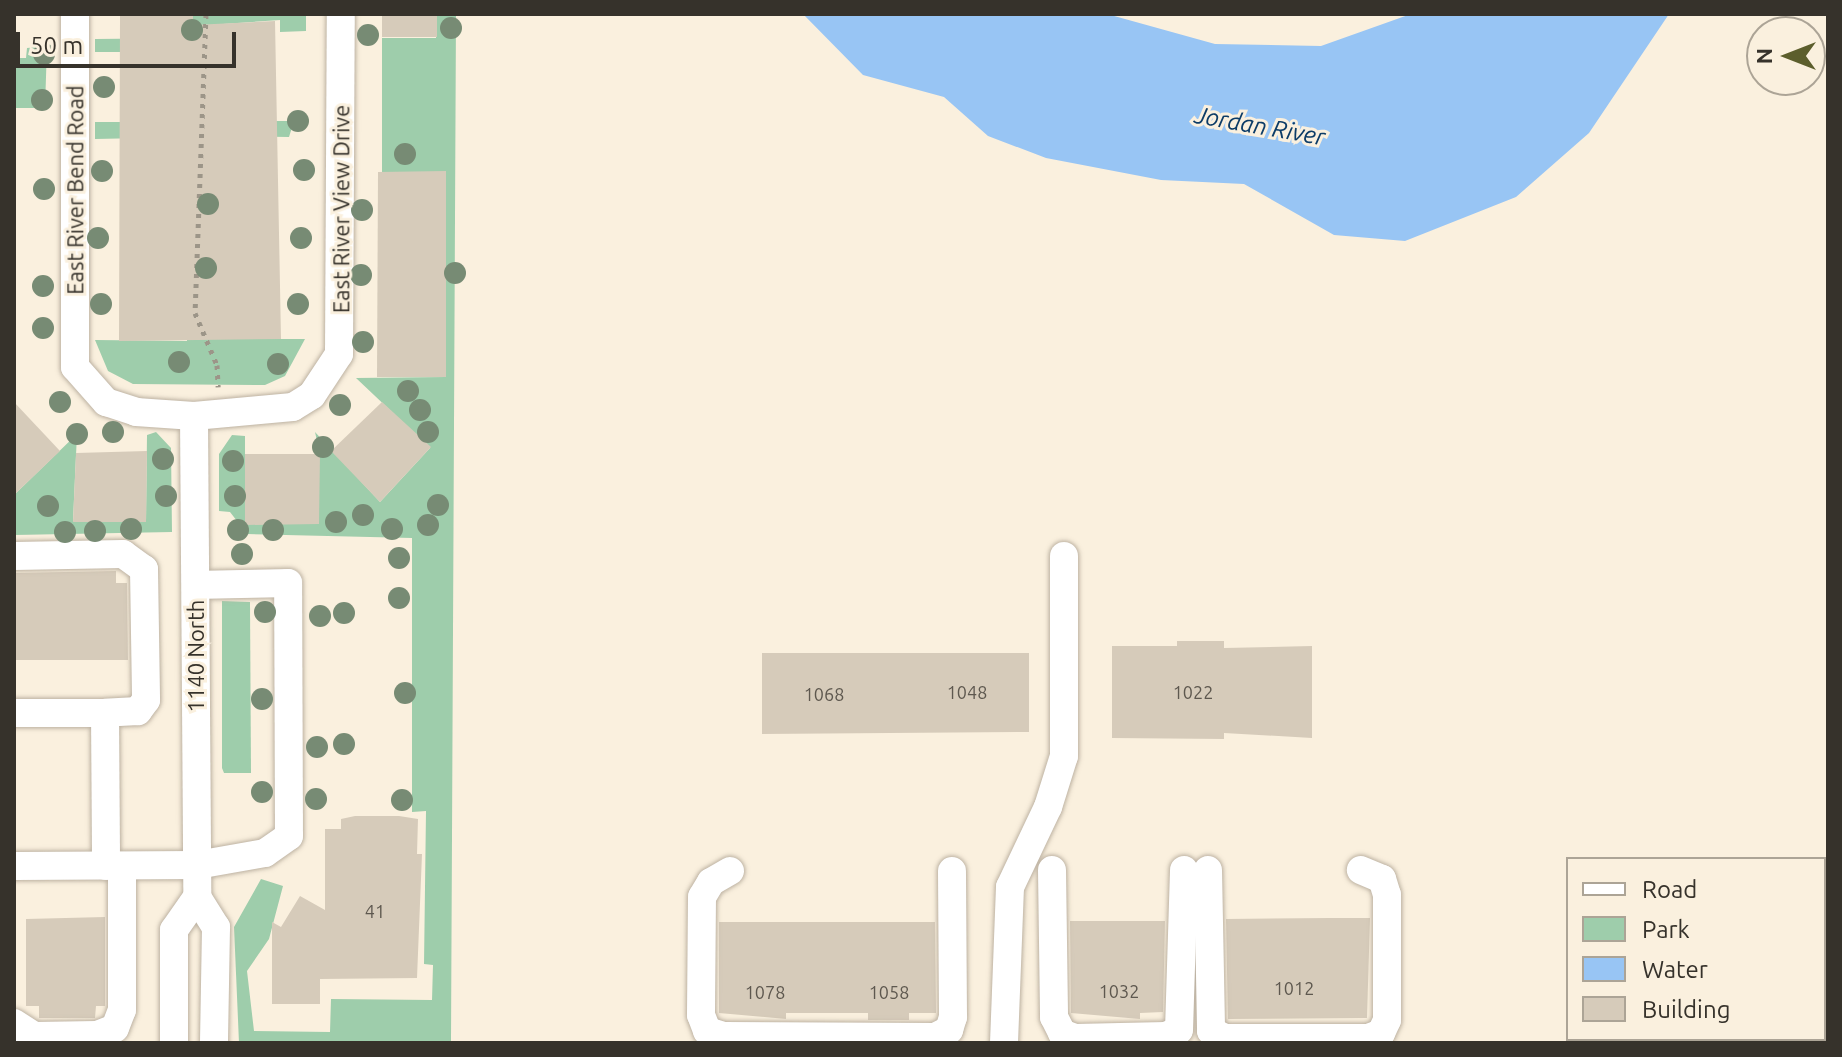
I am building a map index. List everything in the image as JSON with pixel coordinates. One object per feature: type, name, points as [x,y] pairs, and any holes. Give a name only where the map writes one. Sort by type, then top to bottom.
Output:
[{"type":"street","name":"East River Bend Road","points":[[75,14],[75,367],[106,402],[136,412],[194,416]]},
{"type":"street","name":"East River View Drive","points":[[194,416],[293,407],[312,395],[339,354],[341,14]]},
{"type":"street","name":"1140 North","points":[[194,416],[197,897],[216,927],[214,1043]]},
{"type":"street","points":[[14,556],[123,554],[144,569],[146,700],[138,711],[14,713]]},
{"type":"street","points":[[1004,1043],[1010,887],[1048,807],[1064,756],[1064,556]]},
{"type":"street","points":[[14,866],[197,865],[278,848],[290,827],[288,583],[196,585]]},
{"type":"street","points":[[14,1023],[34,1036],[97,1035],[115,1028],[122,1010],[105,713]]},
{"type":"street","points":[[1052,870],[1054,1017],[1062,1033],[1075,1038],[1166,1036],[1179,1030],[1196,870],[1208,1025],[1217,1036],[1241,1038],[1381,1033],[1387,1020],[1386,887],[1376,874],[1361,870]]},
{"type":"street","points":[[730,871],[711,882],[702,897],[701,1015],[707,1031],[723,1036],[935,1037],[949,1030],[953,1017],[952,871]]},
{"type":"street","points":[[174,1043],[174,930],[197,897]]},
{"type":"path","points":[[206,14],[195,313],[217,365],[218,392]]},
{"type":"green space","points":[[193,14],[306,14],[306,31],[280,32],[280,20],[223,24],[224,121],[294,121],[289,137],[223,136],[273,339],[305,339],[285,376],[265,385],[133,384],[108,371],[95,340],[187,341],[191,137],[95,139],[95,122],[191,122],[192,52],[95,52],[95,39],[192,38]]},
{"type":"green space","points":[[437,14],[456,14],[451,1043],[239,1043],[234,927],[261,879],[283,886],[269,939],[247,971],[254,1031],[330,1032],[331,999],[432,1000],[433,965],[424,964],[426,811],[412,812],[412,538],[247,534],[230,512],[219,511],[219,454],[232,435],[245,436],[245,524],[320,454],[315,432],[380,502],[430,448],[356,378],[446,377],[382,172],[382,38],[436,38]]},
{"type":"green space","points":[[47,46],[45,108],[14,108],[14,58],[26,58],[27,48]]},
{"type":"green space","points":[[156,432],[171,448],[172,532],[14,535],[14,495],[77,434],[73,521],[146,522],[147,435]]},
{"type":"green space","points":[[222,601],[250,602],[251,773],[224,773],[222,768]]},
{"type":"water","name":"Jordan River","points":[[803,14],[1107,14],[1215,44],[1321,46],[1411,14],[1669,14],[1589,133],[1516,197],[1405,241],[1334,235],[1244,184],[1161,180],[1046,158],[988,136],[944,97],[863,75]]},
{"type":"building","points":[[120,14],[193,14],[193,25],[275,21],[281,339],[119,341]]},
{"type":"building","points":[[382,14],[437,14],[437,37],[382,37]]},
{"type":"building","points":[[446,171],[446,377],[377,377],[378,172]]},
{"type":"building","points":[[14,402],[60,451],[14,495]]},
{"type":"building","points":[[382,402],[431,447],[380,502],[331,451]]},
{"type":"building","points":[[147,451],[146,522],[73,522],[76,453]]},
{"type":"building","points":[[245,454],[320,454],[319,524],[245,525]]},
{"type":"building","points":[[116,571],[116,583],[127,583],[128,660],[14,660],[14,573]]},
{"type":"building","points":[[1177,641],[1224,641],[1224,648],[1312,646],[1312,738],[1224,733],[1224,739],[1112,738],[1112,646],[1177,646]]},
{"type":"building","points":[[762,653],[1029,653],[1029,732],[762,734]]},
{"type":"building","points":[[355,816],[418,819],[417,854],[422,854],[417,978],[320,979],[320,1004],[272,1004],[272,922],[281,927],[300,896],[325,910],[325,829],[341,829],[341,819]]},
{"type":"building","points":[[105,917],[105,1006],[96,1006],[95,1018],[39,1018],[39,1006],[26,1006],[26,919]]},
{"type":"building","points":[[1370,918],[1367,1018],[1228,1019],[1226,919]]},
{"type":"building","points":[[1070,921],[1165,921],[1163,1012],[1140,1013],[1140,1019],[1071,1013]]},
{"type":"building","points":[[719,922],[935,922],[936,1013],[909,1013],[909,1020],[868,1020],[868,1013],[786,1013],[786,1019],[719,1013]]}]
